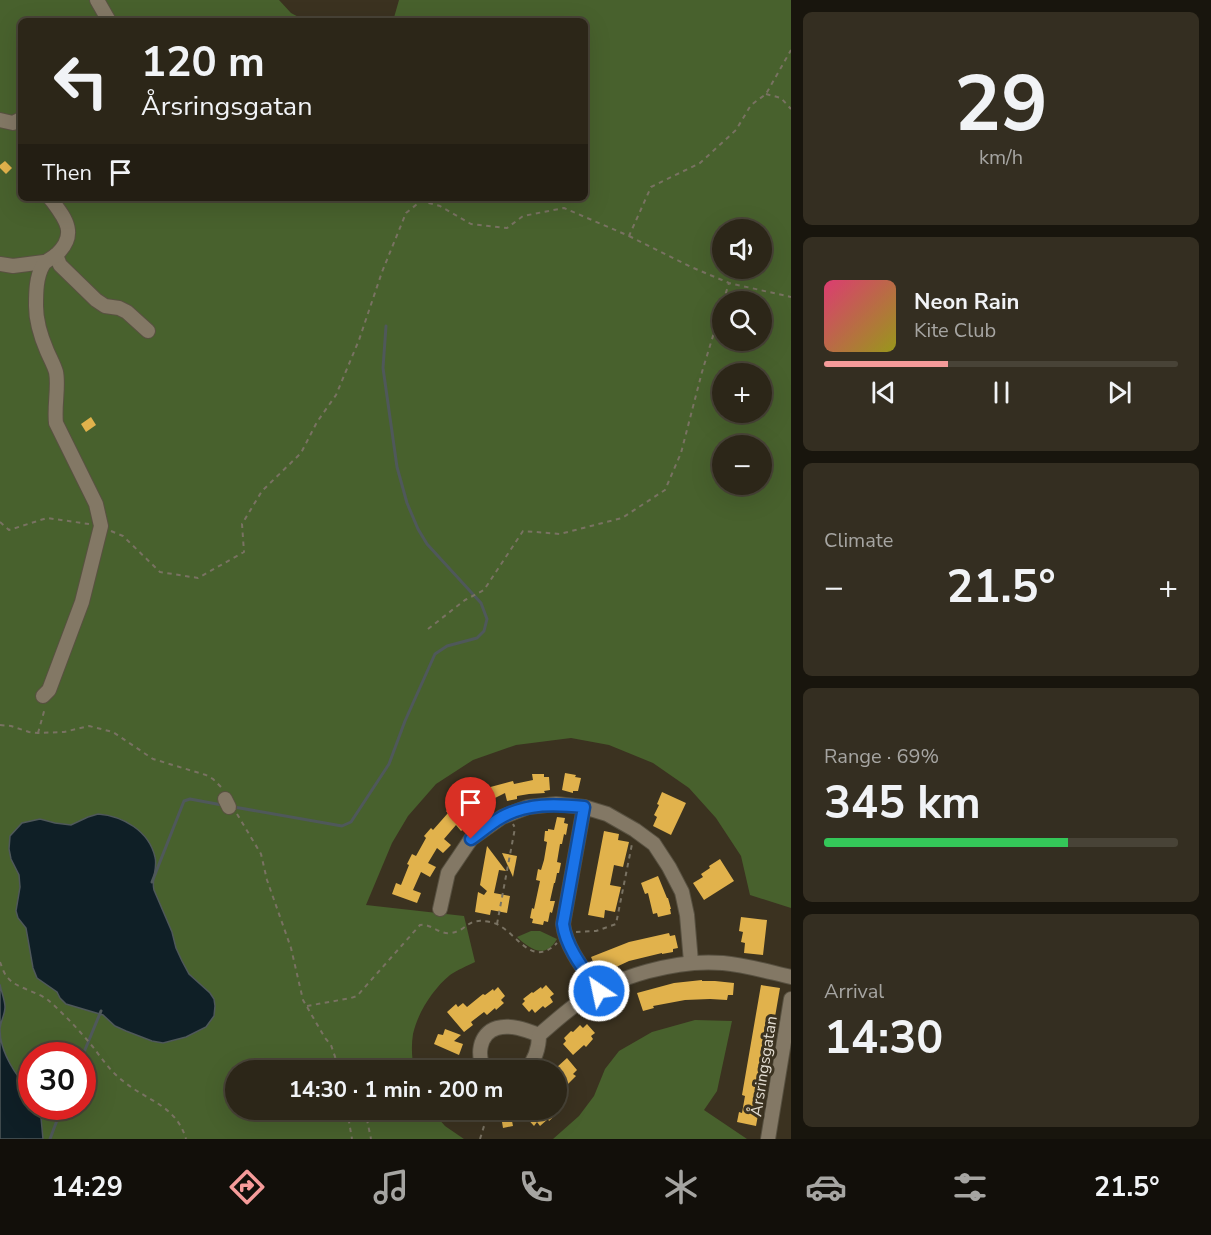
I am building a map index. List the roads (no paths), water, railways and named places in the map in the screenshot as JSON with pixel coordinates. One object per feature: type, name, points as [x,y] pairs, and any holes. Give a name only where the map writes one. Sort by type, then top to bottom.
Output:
[{"type":"street","points":[[97,0],[106,18]]},
{"type":"street","points":[[0,120],[13,123],[18,120]]},
{"type":"street","points":[[43,696],[48,690],[82,602],[101,526],[96,504],[56,423],[54,411],[56,372],[40,331],[36,309],[39,272],[64,246],[69,230],[66,221],[52,201]]},
{"type":"street","points":[[0,264],[13,266],[50,259],[60,264],[96,300],[105,306],[127,312],[148,331]]},
{"type":"street","points":[[440,909],[448,873],[471,839],[502,817],[528,807],[556,804],[584,807],[607,814],[654,844],[682,892],[692,962]]},
{"type":"street","points":[[584,807],[563,924],[564,933],[581,965],[599,991]]},
{"type":"street","points":[[533,1060],[539,1047],[539,1035],[562,1015],[580,1001],[599,991],[646,971],[692,962],[724,963],[791,977]]},
{"type":"street","name":"Årsringsgatan","points":[[768,1139],[791,999]]},
{"type":"street","points":[[481,1060],[479,1047],[491,1030],[498,1027],[511,1027],[539,1035]]},
{"type":"water","points":[[98,814],[117,818],[134,826],[147,840],[156,861],[154,890],[172,932],[176,948],[189,974],[214,999],[214,1016],[206,1027],[186,1037],[163,1043],[152,1041],[115,1026],[103,1015],[66,1004],[57,992],[37,978],[33,968],[26,928],[18,918],[16,911],[20,887],[19,875],[9,849],[10,836],[22,823],[40,819],[71,825]]},
{"type":"water","points":[[0,984],[5,1007],[0,1030]]},
{"type":"water","points":[[0,1030],[6,1055],[18,1076],[18,1120],[41,1120],[43,1139],[0,1139]]},
{"type":"waterway","points":[[234,807],[342,826],[351,822],[389,764],[405,721],[435,654],[447,646],[477,638],[484,631],[487,619],[481,603],[427,544],[407,503],[397,467],[383,368],[386,326]]},
{"type":"waterway","points":[[152,882],[184,801],[190,799],[222,805]]},
{"type":"waterway","points":[[88,1042],[101,1011]]},
{"type":"waterway","points":[[50,1139],[57,1120]]}]
